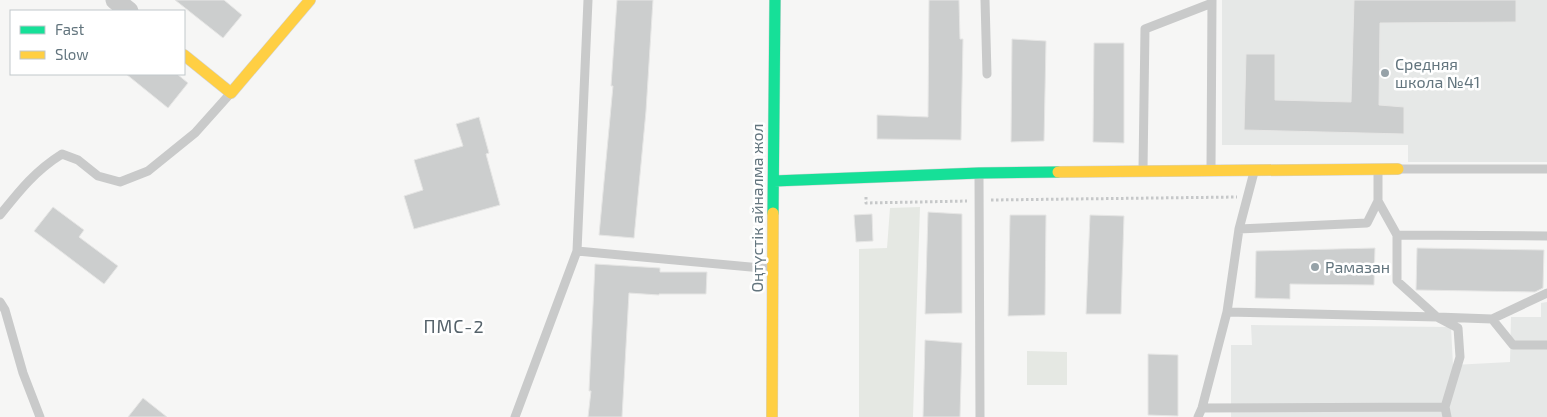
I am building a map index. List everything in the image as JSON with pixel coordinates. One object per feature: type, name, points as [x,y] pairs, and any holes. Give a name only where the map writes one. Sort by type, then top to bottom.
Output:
[{"type":"main road","points":[[185,56],[231,93],[310,0]]},
{"type":"main road","name":"Оңтүстік айналма жол","points":[[772,417],[775,0]]},
{"type":"main road","points":[[774,181],[979,173],[1398,169]]},
{"type":"street","points":[[115,0],[128,10]]},
{"type":"lane","points":[[515,417],[577,252],[588,0]]},
{"type":"lane","points":[[985,0],[986,74]]},
{"type":"lane","points":[[1143,171],[1145,29],[1212,2],[1211,170]]},
{"type":"lane","points":[[0,215],[26,183],[45,164],[62,154],[78,160],[98,176],[120,182],[148,171],[195,133],[231,93]]},
{"type":"lane","points":[[1239,229],[1367,223],[1378,201],[1378,169]]},
{"type":"lane","points":[[1398,169],[1547,169]]},
{"type":"lane","points":[[1198,417],[1228,312],[1239,229],[1254,170]]},
{"type":"lane","points":[[979,173],[980,417]]},
{"type":"lane","points":[[1378,201],[1397,235],[1397,280],[1437,317],[1458,328],[1460,357],[1446,407],[1447,417]]},
{"type":"lane","points":[[1397,235],[1547,236]]},
{"type":"lane","points":[[577,252],[773,269]]},
{"type":"lane","points":[[1228,312],[1492,319],[1547,292]]},
{"type":"lane","points":[[0,302],[5,310],[23,373],[40,417]]},
{"type":"lane","points":[[1492,319],[1513,345],[1547,345]]},
{"type":"lane","points":[[1202,408],[1446,407]]},
{"type":"path","points":[[867,177],[866,202],[1248,197]]},
{"type":"shaded area","name":"Средняя школа №41","points":[[1222,0],[1547,0],[1547,162],[1408,162],[1408,145],[1222,145]]},
{"type":"shaded area","points":[[920,207],[913,417],[859,417],[859,249],[887,248],[890,208]]},
{"type":"shaded area","points":[[1547,302],[1547,417],[1231,417],[1231,345],[1252,345],[1251,325],[1451,327],[1453,365],[1510,362],[1511,317],[1541,317],[1541,303]]},
{"type":"shaded area","points":[[1027,351],[1067,352],[1067,385],[1027,385]]},
{"type":"building","points":[[175,0],[224,0],[242,15],[223,38]]},
{"type":"building","points":[[617,0],[653,0],[646,111],[634,238],[599,235],[613,86],[611,86]]},
{"type":"building","points":[[929,0],[959,0],[960,39],[963,39],[961,140],[877,139],[877,115],[928,117]]},
{"type":"building","points":[[1354,0],[1516,0],[1516,22],[1380,23],[1379,105],[1404,107],[1404,134],[1244,130],[1246,54],[1275,54],[1275,100],[1351,102]]},
{"type":"building","points":[[1012,39],[1046,41],[1044,141],[1011,142]]},
{"type":"building","points":[[1094,43],[1124,43],[1124,143],[1093,142]]},
{"type":"building","points":[[127,75],[178,75],[188,83],[168,108]]},
{"type":"building","points":[[479,117],[489,153],[486,154],[500,205],[414,229],[404,196],[423,190],[414,160],[463,146],[456,124]]},
{"type":"building","points":[[53,207],[84,230],[79,237],[118,266],[104,284],[34,231]]},
{"type":"building","points":[[928,212],[962,214],[962,313],[925,314]]},
{"type":"building","points":[[872,214],[873,241],[856,242],[854,215]]},
{"type":"building","points":[[1010,215],[1046,215],[1045,315],[1008,316]]},
{"type":"building","points":[[1090,215],[1124,216],[1121,314],[1086,314]]},
{"type":"building","name":"Рамазан","points":[[1375,248],[1374,285],[1290,284],[1290,299],[1255,298],[1256,251]]},
{"type":"building","points":[[1417,248],[1544,250],[1543,288],[1535,292],[1416,290]]},
{"type":"building","points":[[595,264],[660,268],[660,272],[707,272],[706,294],[659,295],[629,293],[622,417],[588,417],[591,391],[589,391]]},
{"type":"building","points":[[925,340],[962,343],[960,417],[923,417]]},
{"type":"building","points":[[1148,354],[1178,355],[1178,416],[1148,415]]},
{"type":"building","points":[[143,398],[167,417],[128,417]]},
{"type":"traffic: fast","points":[[773,213],[775,0]]},
{"type":"traffic: fast","points":[[774,181],[979,173],[1058,172]]},
{"type":"traffic: slow","points":[[185,56],[231,93],[310,0]]},
{"type":"traffic: slow","points":[[1058,172],[1398,169]]},
{"type":"traffic: slow","points":[[772,417],[773,213]]},
{"type":"place","name":"Средняя школа №41","points":[[1385,73]]},
{"type":"place","name":"Рамазан","points":[[1315,267]]},
{"type":"district","name":"ПМС-2","points":[[454,327]]}]
